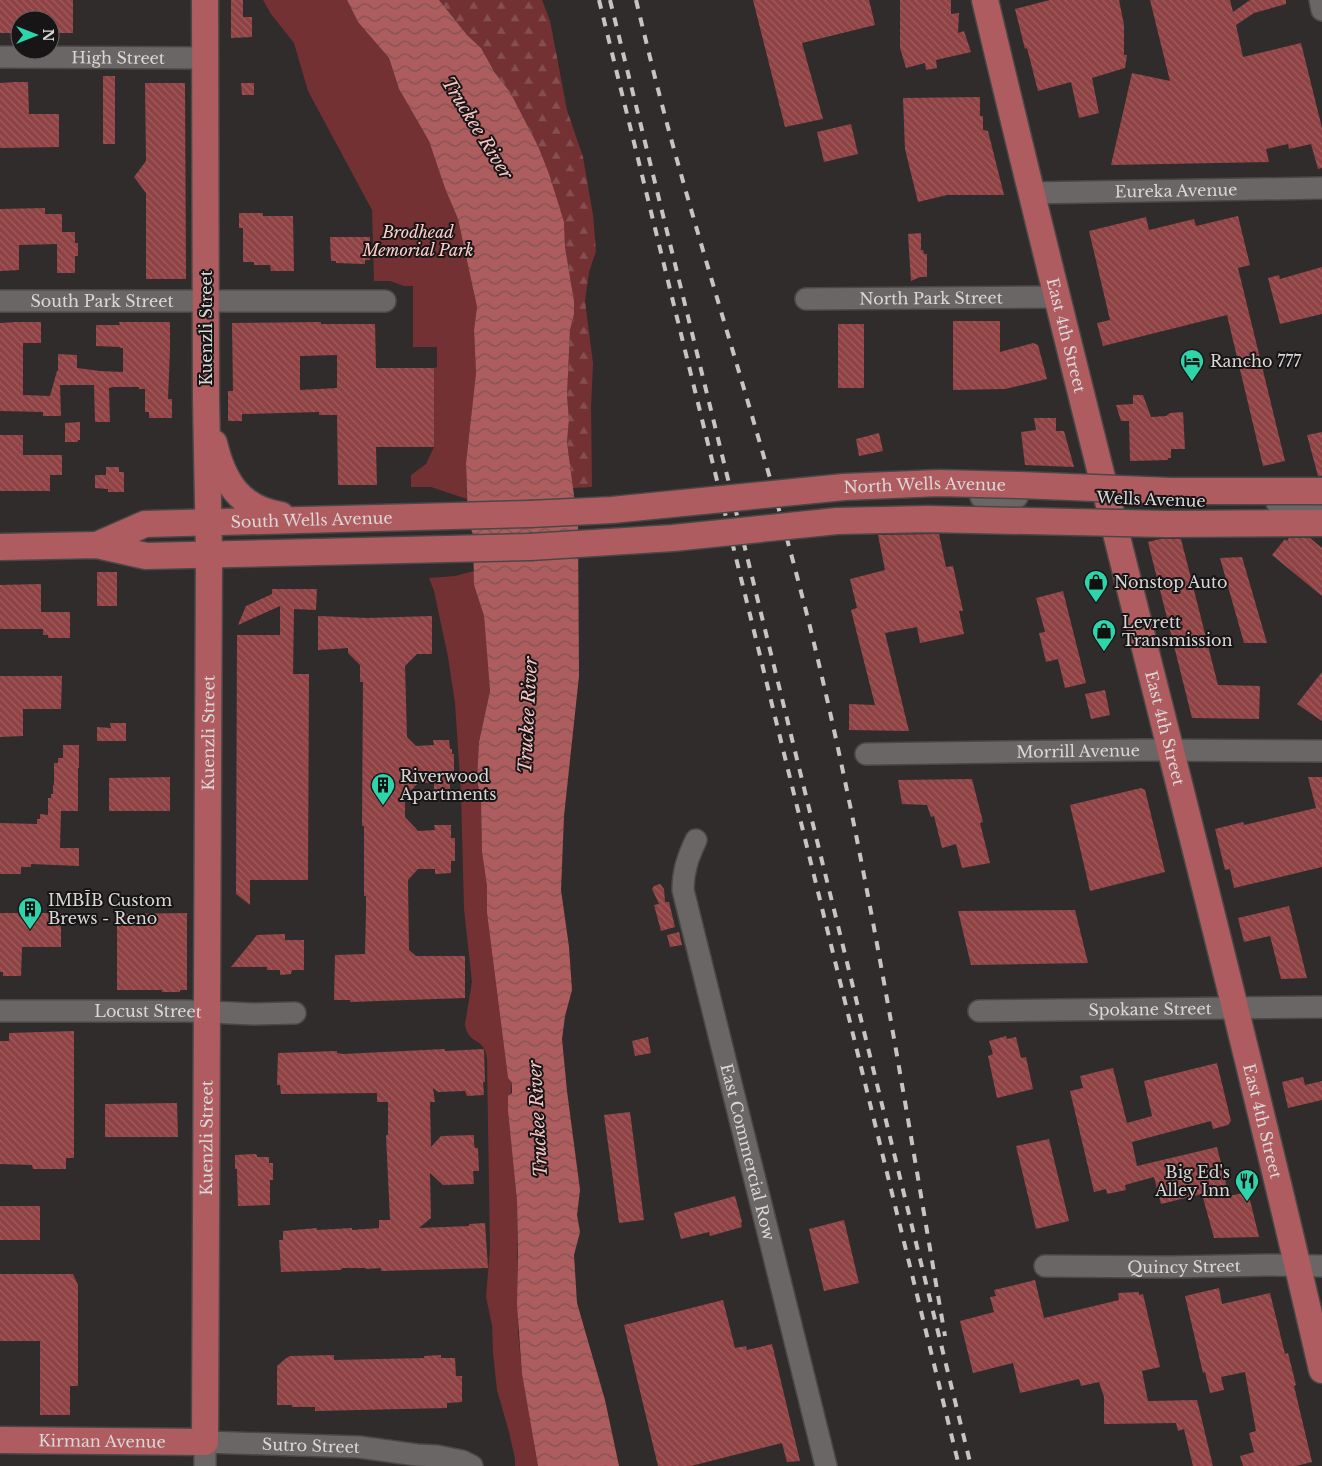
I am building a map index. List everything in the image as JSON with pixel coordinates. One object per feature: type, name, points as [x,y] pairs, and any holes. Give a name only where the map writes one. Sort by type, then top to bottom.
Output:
[{"type":"main road","name":"Kuenzli Street","points":[[205,0],[206,408],[209,554],[205,1454]]},
{"type":"main road","name":"East 4th Street","points":[[985,0],[1030,193],[1234,1008],[1310,1265],[1322,1370]]},
{"type":"main road","points":[[206,408],[222,470],[239,496],[250,504],[271,514],[314,519]]},
{"type":"main road","name":"North Wells Avenue","points":[[530,514],[612,510],[844,487],[929,484],[1019,484],[1171,491],[1322,491]]},
{"type":"main road","name":"South Wells Avenue","points":[[97,545],[145,524],[530,514]]},
{"type":"main road","name":"North Wells Avenue","points":[[530,547],[673,538],[836,521],[928,519],[1166,524],[1322,523]]},
{"type":"main road","name":"South Wells Avenue","points":[[0,546],[97,545],[146,556],[530,547]]},
{"type":"main road","name":"Kirman Avenue","points":[[0,1440],[205,1454]]},
{"type":"street","points":[[1320,0],[1322,10]]},
{"type":"street","name":"High Street","points":[[0,57],[206,58]]},
{"type":"street","name":"Eureka Avenue","points":[[1030,193],[1322,188]]},
{"type":"street","name":"North Park Street","points":[[806,299],[1056,297]]},
{"type":"street","name":"South Park Street","points":[[0,301],[385,301]]},
{"type":"street","name":"Wells Avenue","points":[[981,497],[1107,498],[1322,505]]},
{"type":"street","name":"Morrill Avenue","points":[[866,754],[1170,750],[1322,751]]},
{"type":"street","name":"East Commercial Row","points":[[696,840],[686,861],[683,875],[684,890],[826,1466]]},
{"type":"street","name":"Spokane Street","points":[[979,1011],[1322,1007]]},
{"type":"street","name":"Locust Street","points":[[0,1011],[206,1011],[295,1014]]},
{"type":"street","name":"Quincy Street","points":[[1045,1266],[1310,1265]]},
{"type":"street","name":"Sutro Street","points":[[205,1454],[359,1447],[424,1461],[437,1456],[472,1466]]},
{"type":"green space","name":"Brodhead Memorial Park","points":[[263,0],[347,0],[358,22],[389,58],[399,89],[429,141],[458,219],[477,307],[474,330],[476,373],[466,463],[467,499],[431,487],[411,487],[411,475],[426,464],[434,447],[434,368],[437,367],[437,347],[413,347],[413,286],[404,286],[390,281],[374,281],[372,210],[308,91],[294,43],[271,14]]},
{"type":"green space","points":[[439,0],[542,0],[550,21],[567,110],[583,157],[593,215],[596,251],[589,272],[585,301],[593,363],[591,406],[592,487],[573,488],[567,442],[570,330],[574,314],[574,301],[565,247],[564,222],[538,146],[510,92],[495,73],[481,48],[467,35]]},
{"type":"green space","points":[[474,571],[474,585],[484,616],[490,691],[479,742],[477,778],[481,803],[482,852],[487,886],[487,913],[508,1078],[512,1083],[508,1111],[517,1201],[518,1331],[522,1374],[538,1466],[515,1466],[509,1432],[497,1390],[492,1325],[486,1297],[490,1249],[487,1059],[483,1047],[469,1036],[465,1024],[472,982],[464,909],[461,793],[455,703],[448,657],[434,591],[429,578],[455,576]]},
{"type":"water","name":"Truckee River","points":[[347,0],[439,0],[467,35],[481,48],[495,73],[510,92],[538,146],[564,222],[565,247],[574,301],[574,314],[570,330],[567,442],[578,526],[579,676],[564,816],[561,890],[569,947],[572,990],[565,1016],[562,1039],[580,1190],[577,1215],[580,1232],[574,1255],[577,1303],[605,1400],[619,1466],[538,1466],[522,1374],[517,1305],[517,1201],[508,1111],[508,1096],[512,1093],[512,1083],[508,1078],[487,913],[487,886],[482,852],[481,803],[477,778],[479,742],[490,691],[484,616],[474,585],[473,535],[468,520],[466,463],[476,373],[474,330],[477,307],[458,219],[429,141],[399,89],[389,58],[358,22]]},
{"type":"building","points":[[0,0],[73,0],[73,33],[60,33],[60,10],[10,10],[10,33],[0,33]]},
{"type":"building","points":[[231,0],[243,0],[243,17],[252,17],[252,37],[231,38]]},
{"type":"building","points":[[753,0],[869,0],[875,25],[802,43],[823,119],[785,127]]},
{"type":"building","points":[[900,0],[951,0],[951,14],[959,13],[958,33],[964,31],[971,52],[936,60],[937,68],[926,70],[925,63],[906,68],[900,48]]},
{"type":"building","points":[[1050,0],[1119,0],[1124,25],[1124,55],[1127,55],[1125,68],[1092,78],[1099,113],[1079,118],[1071,82],[1038,91],[1015,9]]},
{"type":"building","points":[[1150,0],[1230,0],[1233,12],[1250,0],[1286,0],[1286,4],[1254,13],[1236,25],[1243,57],[1301,43],[1322,128],[1322,168],[1318,169],[1311,144],[1289,149],[1288,144],[1266,149],[1269,162],[1111,165],[1132,73],[1170,81]]},
{"type":"building","points":[[103,76],[115,76],[115,144],[103,144]]},
{"type":"building","points":[[28,82],[29,114],[59,114],[59,147],[0,148],[0,83]]},
{"type":"building","points":[[145,83],[185,83],[186,279],[146,279],[146,193],[134,177],[146,161]]},
{"type":"building","points":[[241,83],[254,83],[254,95],[242,95]]},
{"type":"building","points":[[980,97],[980,116],[983,116],[983,130],[988,131],[1004,195],[947,195],[918,202],[905,149],[903,98]]},
{"type":"building","points":[[851,124],[858,154],[824,162],[817,132]]},
{"type":"building","points":[[45,208],[45,214],[62,214],[62,232],[75,232],[75,243],[78,243],[78,256],[75,256],[75,273],[57,273],[57,244],[19,245],[19,270],[0,271],[0,209]]},
{"type":"building","points":[[239,213],[263,213],[263,216],[293,216],[294,271],[271,271],[270,265],[254,265],[254,262],[243,262],[243,228],[239,228]]},
{"type":"building","points":[[1238,216],[1250,265],[1238,268],[1285,461],[1263,466],[1227,315],[1103,346],[1097,323],[1110,320],[1089,231],[1146,217],[1149,230],[1194,219],[1196,226]]},
{"type":"building","points":[[921,233],[921,250],[923,250],[924,254],[927,254],[927,277],[920,277],[911,281],[908,234]]},
{"type":"building","points":[[330,237],[370,237],[370,260],[365,260],[365,264],[336,263],[336,261],[331,261]]},
{"type":"building","points":[[1322,267],[1322,314],[1280,324],[1268,278],[1279,275],[1280,279]]},
{"type":"building","points":[[953,321],[1000,321],[1000,352],[1033,343],[1038,345],[1047,379],[1005,389],[953,390]]},
{"type":"building","points":[[41,322],[41,343],[23,343],[23,395],[50,396],[58,371],[58,354],[77,355],[77,368],[123,372],[123,348],[96,346],[96,325],[120,325],[119,322],[170,322],[168,399],[172,399],[172,418],[149,418],[149,412],[145,412],[145,389],[139,389],[139,387],[113,387],[109,388],[110,422],[95,422],[94,385],[60,385],[61,416],[43,416],[43,412],[0,411],[0,323]]},
{"type":"building","points":[[321,322],[321,324],[375,324],[376,368],[434,368],[434,447],[376,447],[377,485],[338,485],[337,415],[319,415],[319,412],[242,414],[242,421],[228,421],[228,391],[233,391],[232,323]],"holes":[[[337,355],[337,388],[300,390],[300,356]]]},
{"type":"building","points":[[838,324],[864,324],[864,388],[838,388]]},
{"type":"building","points":[[1133,395],[1143,395],[1151,417],[1183,412],[1185,449],[1171,449],[1171,458],[1168,458],[1168,460],[1130,461],[1129,421],[1121,421],[1116,405],[1133,404]]},
{"type":"building","points":[[1034,418],[1056,418],[1056,431],[1064,431],[1074,467],[1025,465],[1021,432],[1036,430]]},
{"type":"building","points":[[80,422],[80,440],[78,442],[65,442],[65,423]]},
{"type":"building","points":[[1322,432],[1322,476],[1318,476],[1307,435]]},
{"type":"building","points":[[879,433],[883,451],[859,456],[856,439]]},
{"type":"building","points":[[0,435],[23,435],[23,455],[62,455],[62,475],[50,475],[50,491],[0,491]]},
{"type":"building","points":[[106,467],[119,467],[119,472],[124,472],[124,492],[108,492],[108,489],[95,488],[95,475],[106,475]]},
{"type":"building","points":[[939,534],[946,567],[953,566],[963,611],[959,611],[964,634],[920,643],[917,627],[885,633],[909,731],[849,730],[849,704],[875,705],[851,610],[857,608],[850,579],[885,570],[878,535]]},
{"type":"building","points":[[1289,538],[1310,538],[1322,548],[1322,596],[1272,555],[1285,539],[1287,541]]},
{"type":"building","points":[[1160,539],[1181,539],[1218,685],[1260,686],[1259,719],[1192,718],[1148,542]]},
{"type":"building","points":[[1242,557],[1267,643],[1244,643],[1220,558]]},
{"type":"building","points":[[97,572],[117,572],[117,606],[97,606]]},
{"type":"building","points":[[41,584],[41,612],[70,612],[70,638],[48,638],[48,635],[43,635],[43,629],[0,629],[0,585]]},
{"type":"building","points":[[272,589],[317,589],[316,610],[294,609],[293,674],[309,674],[308,880],[250,880],[250,905],[236,894],[237,635],[280,635],[280,606],[238,625],[246,606],[272,594]]},
{"type":"building","points":[[1063,591],[1086,683],[1065,688],[1058,659],[1046,662],[1039,633],[1045,632],[1036,598]]},
{"type":"building","name":"Riverwood Apartments","points":[[318,616],[367,618],[432,616],[432,654],[417,654],[405,666],[407,737],[416,746],[434,745],[433,740],[449,740],[450,749],[452,749],[452,754],[454,754],[454,776],[450,776],[450,789],[434,790],[434,783],[418,783],[405,797],[405,817],[418,831],[435,830],[434,825],[451,825],[451,838],[455,838],[455,861],[451,861],[451,873],[435,874],[435,869],[418,869],[408,880],[409,950],[416,956],[465,956],[465,998],[350,1002],[350,1000],[334,1000],[335,955],[365,954],[366,896],[364,896],[364,826],[362,826],[363,682],[360,682],[360,665],[348,653],[348,648],[318,650]]},
{"type":"building","points":[[1322,672],[1322,721],[1297,704]]},
{"type":"building","points":[[0,676],[62,676],[61,709],[23,709],[23,736],[0,737]]},
{"type":"building","points":[[1105,690],[1110,715],[1091,719],[1085,694]]},
{"type":"building","points":[[110,723],[126,723],[126,741],[97,741],[97,727],[111,728]]},
{"type":"building","points":[[63,745],[79,745],[78,811],[61,811],[60,848],[79,848],[79,866],[31,864],[31,867],[21,867],[21,874],[0,874],[0,823],[37,824],[40,814],[48,815],[48,798],[51,798],[51,794],[53,794],[54,763],[58,763],[58,758],[63,758]]},
{"type":"building","points":[[170,777],[170,811],[109,811],[109,778]]},
{"type":"building","points":[[1308,777],[1322,777],[1322,867],[1234,888],[1230,869],[1225,870],[1215,829],[1243,822],[1244,825],[1316,808]]},
{"type":"building","points":[[972,779],[983,822],[980,823],[990,863],[962,868],[956,844],[942,848],[934,816],[931,817],[927,805],[902,804],[898,780]]},
{"type":"building","points":[[1141,788],[1145,790],[1165,872],[1090,891],[1070,805]]},
{"type":"building","points":[[660,884],[664,889],[665,902],[669,902],[675,927],[661,931],[654,905],[659,904],[652,889]]},
{"type":"building","points":[[1289,906],[1307,978],[1281,979],[1270,936],[1244,942],[1238,918]]},
{"type":"building","points":[[1075,910],[1088,963],[971,965],[958,911]]},
{"type":"building","name":"IMBĪB Custom Brews - Reno","points":[[0,913],[61,913],[61,947],[22,947],[21,976],[3,976],[3,972],[0,972]]},
{"type":"building","points":[[187,913],[187,990],[162,992],[162,990],[117,990],[117,914]]},
{"type":"building","points":[[679,932],[682,945],[670,947],[667,935]]},
{"type":"building","points":[[285,934],[285,940],[304,940],[304,970],[292,970],[291,974],[280,975],[280,970],[267,970],[267,967],[231,967],[257,935]]},
{"type":"building","points":[[74,1031],[74,1158],[66,1158],[66,1169],[33,1169],[32,1165],[0,1164],[0,1041],[9,1041],[9,1033]]},
{"type":"building","points":[[1006,1036],[1007,1039],[1016,1037],[1021,1058],[1026,1057],[1033,1089],[997,1098],[988,1056],[993,1054],[989,1041]]},
{"type":"building","points":[[648,1037],[651,1053],[635,1056],[632,1041]]},
{"type":"building","points":[[445,1049],[445,1051],[484,1049],[484,1095],[467,1096],[465,1091],[438,1092],[433,1088],[435,1102],[430,1102],[431,1147],[441,1136],[474,1135],[475,1148],[478,1148],[479,1171],[473,1171],[474,1184],[443,1185],[430,1173],[431,1218],[419,1228],[469,1226],[469,1224],[485,1223],[488,1268],[381,1271],[381,1268],[343,1268],[340,1270],[281,1272],[279,1240],[283,1240],[283,1231],[317,1228],[317,1230],[352,1228],[352,1230],[379,1228],[379,1220],[390,1220],[386,1135],[388,1135],[388,1102],[377,1102],[377,1093],[281,1094],[280,1085],[277,1085],[278,1053],[337,1051],[337,1053],[343,1054]]},
{"type":"building","points":[[1217,1063],[1231,1121],[1228,1125],[1213,1129],[1211,1121],[1132,1142],[1137,1166],[1217,1147],[1229,1196],[1248,1192],[1259,1237],[1214,1238],[1202,1194],[1161,1204],[1154,1177],[1125,1185],[1126,1190],[1107,1194],[1106,1189],[1094,1192],[1070,1091],[1083,1088],[1080,1076],[1113,1068],[1127,1123],[1152,1116],[1144,1081]]},
{"type":"building","points":[[1303,1077],[1305,1085],[1322,1081],[1322,1100],[1288,1108],[1282,1082]]},
{"type":"building","points":[[177,1103],[178,1137],[105,1137],[105,1104]]},
{"type":"building","points":[[630,1112],[644,1220],[619,1223],[604,1115]]},
{"type":"building","points":[[1049,1139],[1069,1221],[1036,1229],[1016,1146]]},
{"type":"building","points":[[255,1154],[257,1157],[269,1157],[269,1163],[273,1163],[273,1180],[270,1180],[270,1205],[238,1206],[235,1155]]},
{"type":"building","points":[[735,1196],[742,1227],[710,1236],[709,1232],[681,1239],[674,1213]]},
{"type":"building","points":[[0,1206],[40,1206],[40,1240],[0,1240]]},
{"type":"building","points":[[844,1220],[859,1283],[824,1291],[809,1229]]},
{"type":"building","points":[[0,1274],[73,1274],[78,1285],[78,1386],[70,1386],[70,1415],[40,1415],[40,1341],[0,1341]]},
{"type":"building","points":[[1035,1280],[1044,1318],[1119,1300],[1118,1293],[1139,1292],[1139,1295],[1143,1294],[1160,1367],[1142,1371],[1148,1401],[1197,1400],[1213,1466],[1193,1466],[1184,1429],[1178,1431],[1176,1423],[1104,1424],[1104,1397],[1099,1382],[1081,1386],[1079,1379],[1020,1393],[1013,1363],[973,1373],[960,1321],[994,1312],[990,1297],[996,1296],[994,1290]]},
{"type":"building","points":[[1219,1288],[1222,1304],[1270,1293],[1285,1354],[1288,1353],[1296,1385],[1294,1386],[1312,1462],[1296,1466],[1243,1466],[1240,1456],[1254,1452],[1249,1433],[1256,1431],[1245,1372],[1221,1377],[1224,1390],[1210,1393],[1205,1372],[1203,1373],[1185,1296]]},
{"type":"building","points":[[723,1300],[735,1348],[746,1346],[747,1350],[772,1344],[800,1461],[787,1462],[782,1443],[691,1466],[658,1466],[624,1325]]},
{"type":"building","points":[[334,1355],[334,1360],[424,1358],[424,1356],[441,1355],[441,1358],[455,1358],[456,1376],[462,1376],[462,1402],[447,1403],[447,1408],[315,1411],[315,1407],[277,1405],[277,1366],[290,1356]]},
{"type":"railway","points":[[599,0],[959,1466]]},
{"type":"railway","points":[[610,0],[971,1466]]},
{"type":"railway","points":[[636,0],[677,160],[763,454],[811,631],[868,894],[945,1336]]},
{"type":"place","name":"Rancho 777","points":[[1192,382]]},
{"type":"place","name":"Nonstop Auto","points":[[1096,603]]},
{"type":"place","name":"Levrett Transmission","points":[[1104,652]]},
{"type":"place","name":"Riverwood Apartments","points":[[383,806]]},
{"type":"place","name":"IMBĪB Custom Brews - Reno","points":[[30,930]]},
{"type":"place","name":"Big Ed's Alley Inn","points":[[1247,1202]]}]
